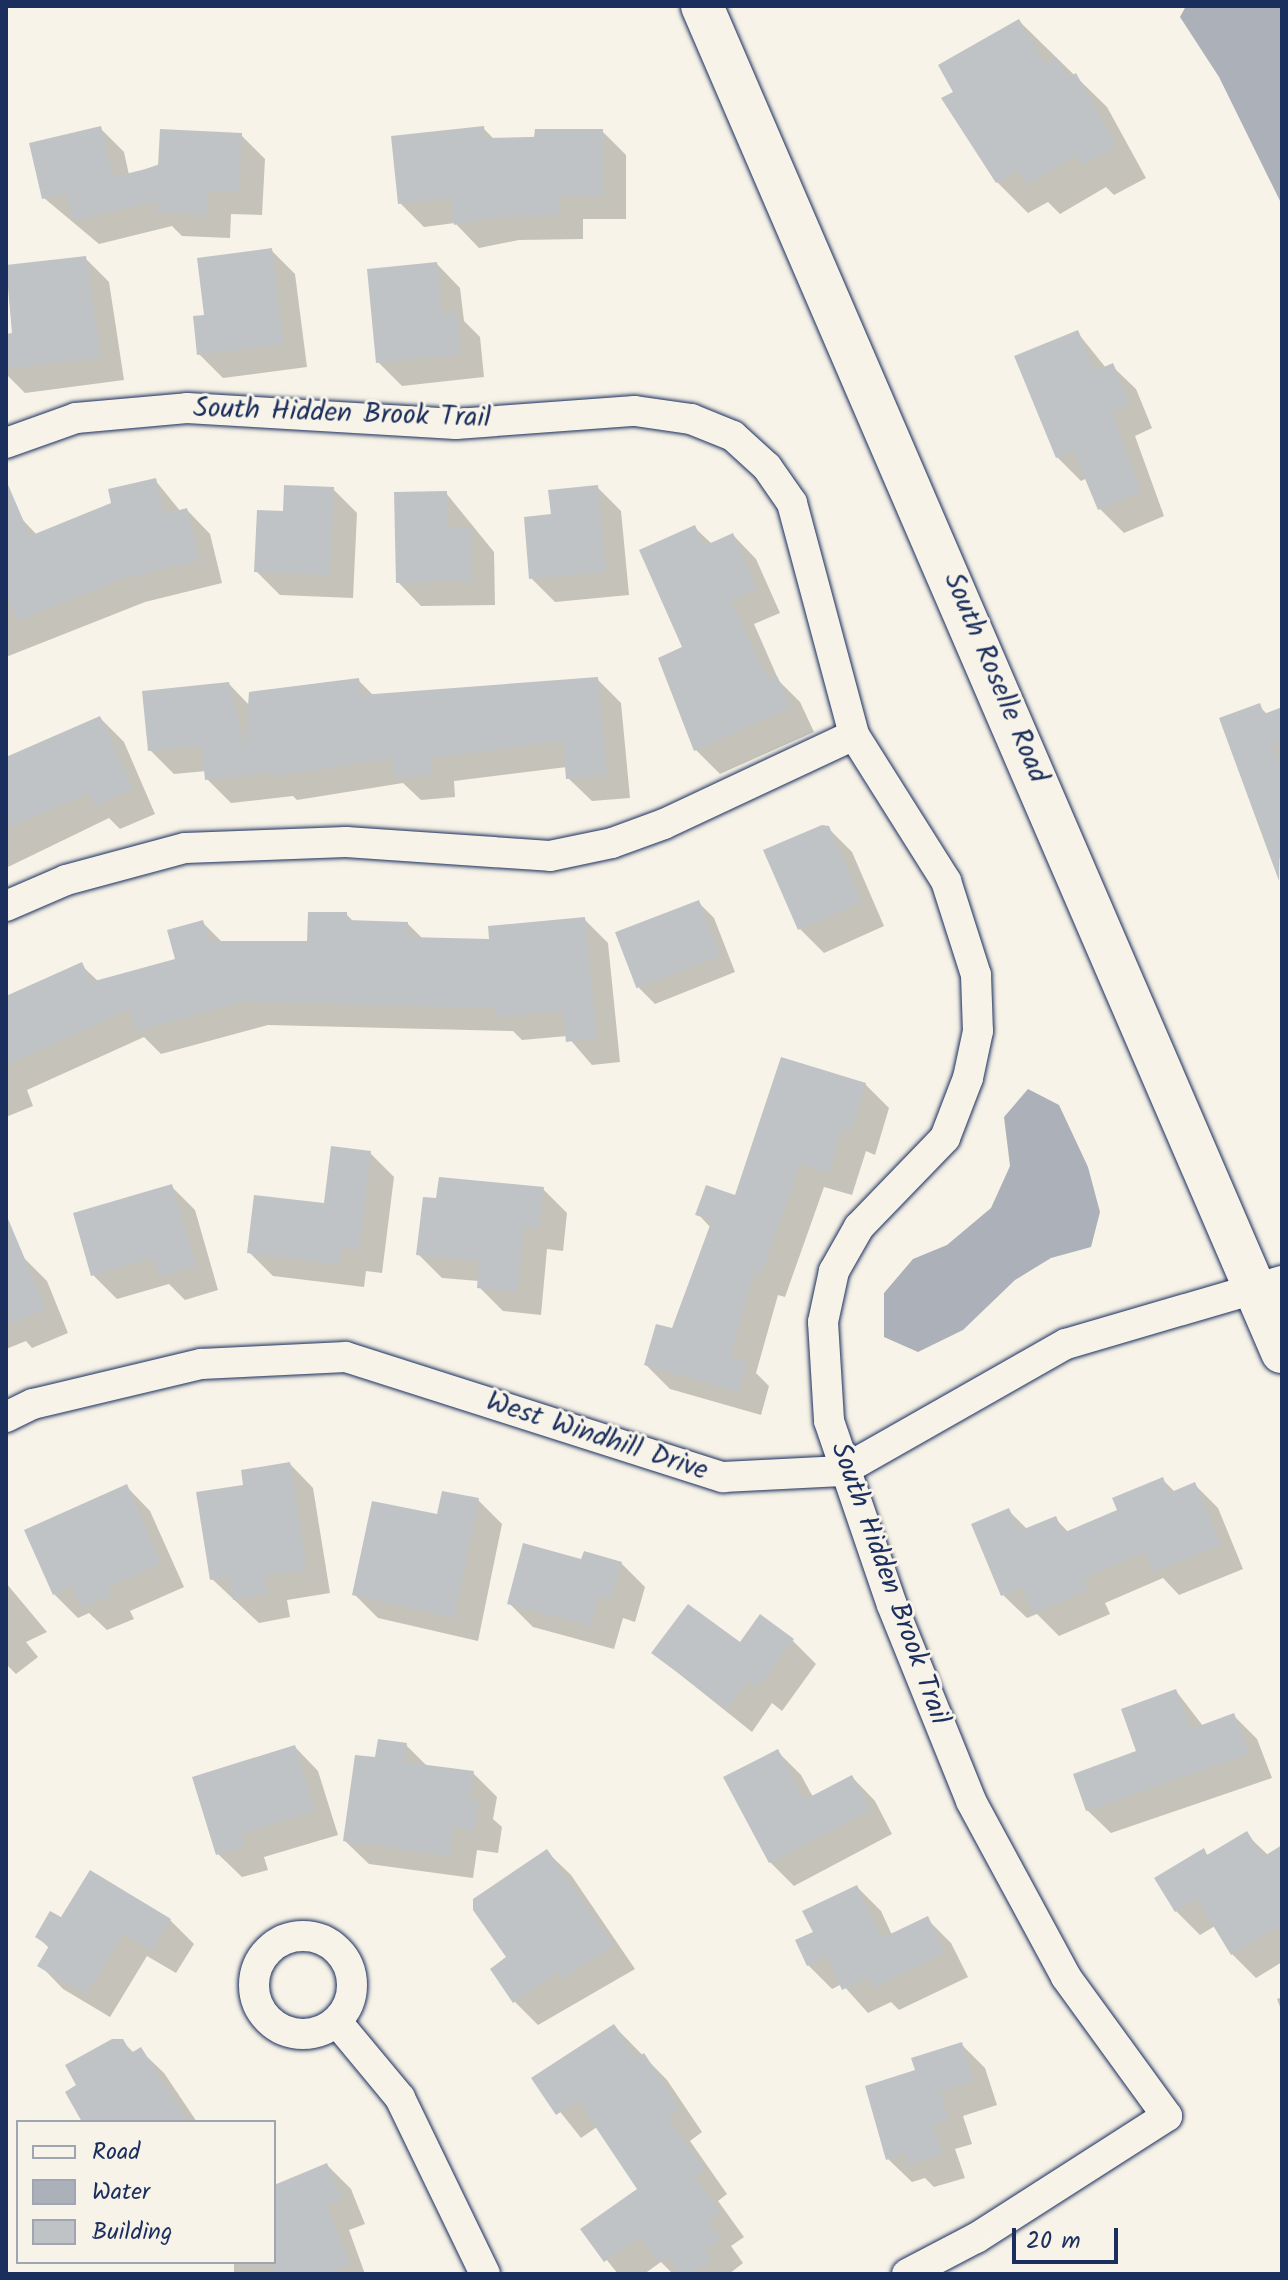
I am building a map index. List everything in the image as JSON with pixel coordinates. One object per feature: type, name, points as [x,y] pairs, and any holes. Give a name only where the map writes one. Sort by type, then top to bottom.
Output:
[{"type":"main road","name":"South Roselle Road","points":[[702,6],[1120,966],[1269,1285],[1282,1352]]},
{"type":"street","name":"South Hidden Brook Trail","points":[[6,443],[76,418],[187,408],[456,424],[635,411],[691,419],[733,436],[767,467],[792,503],[854,735],[946,881],[976,975],[978,1031],[968,1078],[945,1138],[859,1227],[834,1271],[823,1322],[822,1372],[842,1471],[971,1801],[1066,1977],[1167,2116],[976,2238],[907,2274]]},
{"type":"street","points":[[6,906],[66,880],[185,848],[346,842],[550,856],[597,846],[664,824],[854,735]]},
{"type":"street","name":"West Windhill Drive","points":[[6,1417],[33,1404],[201,1364],[346,1357],[723,1477],[842,1471],[1066,1344],[1269,1285]]},
{"type":"street","points":[[337,2022],[400,2098],[485,2274]]},
{"type":"water","points":[[1186,6],[1282,6],[1282,205],[1219,77],[1180,17]]},
{"type":"water","points":[[1028,1089],[1059,1105],[1088,1167],[1100,1212],[1091,1247],[1051,1258],[1015,1280],[963,1330],[918,1352],[884,1337],[884,1293],[913,1259],[947,1245],[991,1208],[1010,1166],[1004,1117]]},
{"type":"building","points":[[1019,19],[1045,64],[1056,57],[1068,78],[1076,73],[1117,146],[1082,165],[1076,156],[1027,184],[1019,170],[996,183],[941,98],[953,92],[938,65]]},
{"type":"building","points":[[101,126],[113,177],[158,166],[160,129],[242,133],[239,192],[208,191],[206,215],[156,213],[157,201],[73,221],[66,193],[42,199],[29,143]]},
{"type":"building","points":[[484,126],[485,138],[534,137],[535,129],[603,129],[603,196],[560,196],[560,216],[494,217],[454,225],[451,198],[398,204],[391,136]]},
{"type":"building","points":[[272,248],[284,344],[197,355],[193,316],[204,315],[197,258]]},
{"type":"building","points":[[86,256],[101,357],[6,369],[6,334],[12,333],[6,265]]},
{"type":"building","points":[[437,262],[442,313],[457,312],[461,354],[376,363],[367,269]]},
{"type":"building","points":[[1078,330],[1095,371],[1113,363],[1130,404],[1112,412],[1141,492],[1098,510],[1073,450],[1056,458],[1014,356]]},
{"type":"building","points":[[156,478],[164,514],[187,508],[200,560],[121,579],[17,621],[6,593],[6,480],[30,536],[111,503],[108,489]]},
{"type":"building","points":[[284,485],[334,487],[330,575],[254,572],[257,510],[283,511]]},
{"type":"building","points":[[598,485],[606,572],[529,579],[524,517],[551,514],[548,490]]},
{"type":"building","points":[[447,491],[447,527],[471,527],[472,581],[396,583],[394,492]]},
{"type":"building","points":[[695,525],[704,546],[733,533],[757,589],[731,600],[763,670],[770,679],[777,676],[792,707],[694,751],[658,658],[682,647],[639,550]]},
{"type":"building","points":[[598,677],[607,775],[566,779],[563,741],[431,758],[432,774],[395,778],[393,758],[271,777],[271,773],[205,780],[202,746],[148,751],[142,691],[229,682],[245,748],[249,692],[359,678],[361,695]]},
{"type":"building","points":[[1260,703],[1264,714],[1282,707],[1282,741],[1272,744],[1282,772],[1279,881],[1219,718]]},
{"type":"building","points":[[100,716],[133,789],[95,806],[89,793],[6,829],[6,757]]},
{"type":"building","points":[[822,825],[829,826],[862,902],[798,930],[763,850]]},
{"type":"building","points":[[699,900],[721,956],[636,988],[615,932]]},
{"type":"building","points":[[308,912],[347,912],[347,920],[408,922],[408,937],[489,939],[488,926],[585,917],[597,1038],[566,1042],[563,1011],[496,1017],[495,1008],[243,1002],[136,1031],[130,1009],[6,1065],[6,996],[82,962],[91,982],[175,959],[167,930],[203,920],[209,941],[307,941]]},
{"type":"building","points":[[781,1057],[866,1083],[851,1132],[842,1129],[829,1173],[800,1164],[761,1275],[754,1273],[730,1356],[747,1361],[738,1392],[644,1365],[656,1324],[672,1328],[712,1220],[695,1215],[706,1185],[735,1195]]},
{"type":"building","points":[[331,1146],[371,1151],[359,1250],[342,1248],[340,1265],[247,1253],[254,1195],[324,1203]]},
{"type":"building","points":[[439,1177],[544,1187],[539,1228],[524,1227],[517,1292],[477,1288],[479,1261],[416,1255],[423,1197],[436,1198]]},
{"type":"building","points":[[172,1184],[196,1266],[159,1277],[153,1258],[91,1276],[73,1213]]},
{"type":"building","points":[[6,1214],[46,1309],[6,1325]]},
{"type":"building","points":[[290,1462],[307,1570],[265,1576],[267,1594],[233,1600],[229,1577],[210,1580],[196,1492],[243,1485],[241,1470]]},
{"type":"building","points":[[1163,1477],[1169,1493],[1195,1482],[1221,1545],[1154,1572],[1145,1552],[1083,1579],[1088,1590],[1033,1614],[1022,1587],[1001,1596],[971,1524],[1009,1508],[1019,1531],[1056,1516],[1063,1533],[1117,1510],[1112,1498]]},
{"type":"building","points":[[127,1484],[161,1563],[108,1587],[112,1595],[82,1608],[72,1586],[53,1595],[24,1530]]},
{"type":"building","points":[[442,1491],[479,1498],[454,1618],[352,1595],[372,1501],[437,1514]]},
{"type":"building","points":[[523,1543],[581,1559],[584,1551],[622,1562],[611,1599],[599,1596],[591,1626],[507,1604]]},
{"type":"building","points":[[688,1604],[740,1642],[760,1614],[794,1639],[757,1688],[748,1681],[727,1709],[651,1653]]},
{"type":"building","points":[[1176,1689],[1191,1729],[1234,1713],[1249,1754],[1086,1811],[1073,1774],[1136,1751],[1121,1709]]},
{"type":"building","points":[[378,1739],[407,1743],[404,1762],[474,1771],[470,1800],[479,1802],[474,1831],[454,1827],[450,1856],[343,1841],[355,1755],[375,1757]]},
{"type":"building","points":[[295,1745],[315,1811],[241,1833],[245,1846],[216,1855],[192,1777]]},
{"type":"building","points":[[778,1749],[804,1800],[852,1775],[870,1810],[769,1863],[723,1777]]},
{"type":"building","points":[[1247,1831],[1263,1857],[1282,1845],[1282,1924],[1231,1955],[1197,1899],[1175,1912],[1154,1878],[1204,1848],[1207,1855]]},
{"type":"building","points":[[547,1849],[613,1945],[563,1979],[559,1972],[513,2003],[490,1969],[506,1957],[473,1910],[473,1899]]},
{"type":"building","points":[[90,1870],[171,1919],[152,1951],[123,1934],[86,1995],[37,1966],[49,1946],[35,1937],[50,1911],[61,1917]]},
{"type":"building","points":[[857,1885],[882,1938],[928,1916],[945,1953],[873,1988],[869,1977],[842,1990],[827,1956],[807,1966],[795,1940],[813,1932],[802,1911]]},
{"type":"building","points":[[614,2024],[637,2058],[644,2053],[680,2108],[667,2116],[705,2169],[695,2177],[721,2212],[709,2222],[721,2238],[705,2250],[711,2260],[691,2274],[680,2274],[667,2256],[658,2262],[640,2237],[604,2262],[580,2229],[637,2189],[578,2101],[556,2115],[531,2078]]},
{"type":"building","points":[[112,2039],[123,2039],[131,2053],[141,2047],[187,2120],[81,2120],[65,2092],[76,2085],[65,2065]]},
{"type":"building","points":[[962,2042],[974,2081],[940,2092],[949,2120],[933,2125],[942,2154],[909,2165],[906,2153],[886,2160],[865,2086],[915,2070],[911,2058]]},
{"type":"building","points":[[327,2163],[342,2200],[327,2206],[350,2264],[324,2274],[274,2274],[276,2184]]}]
